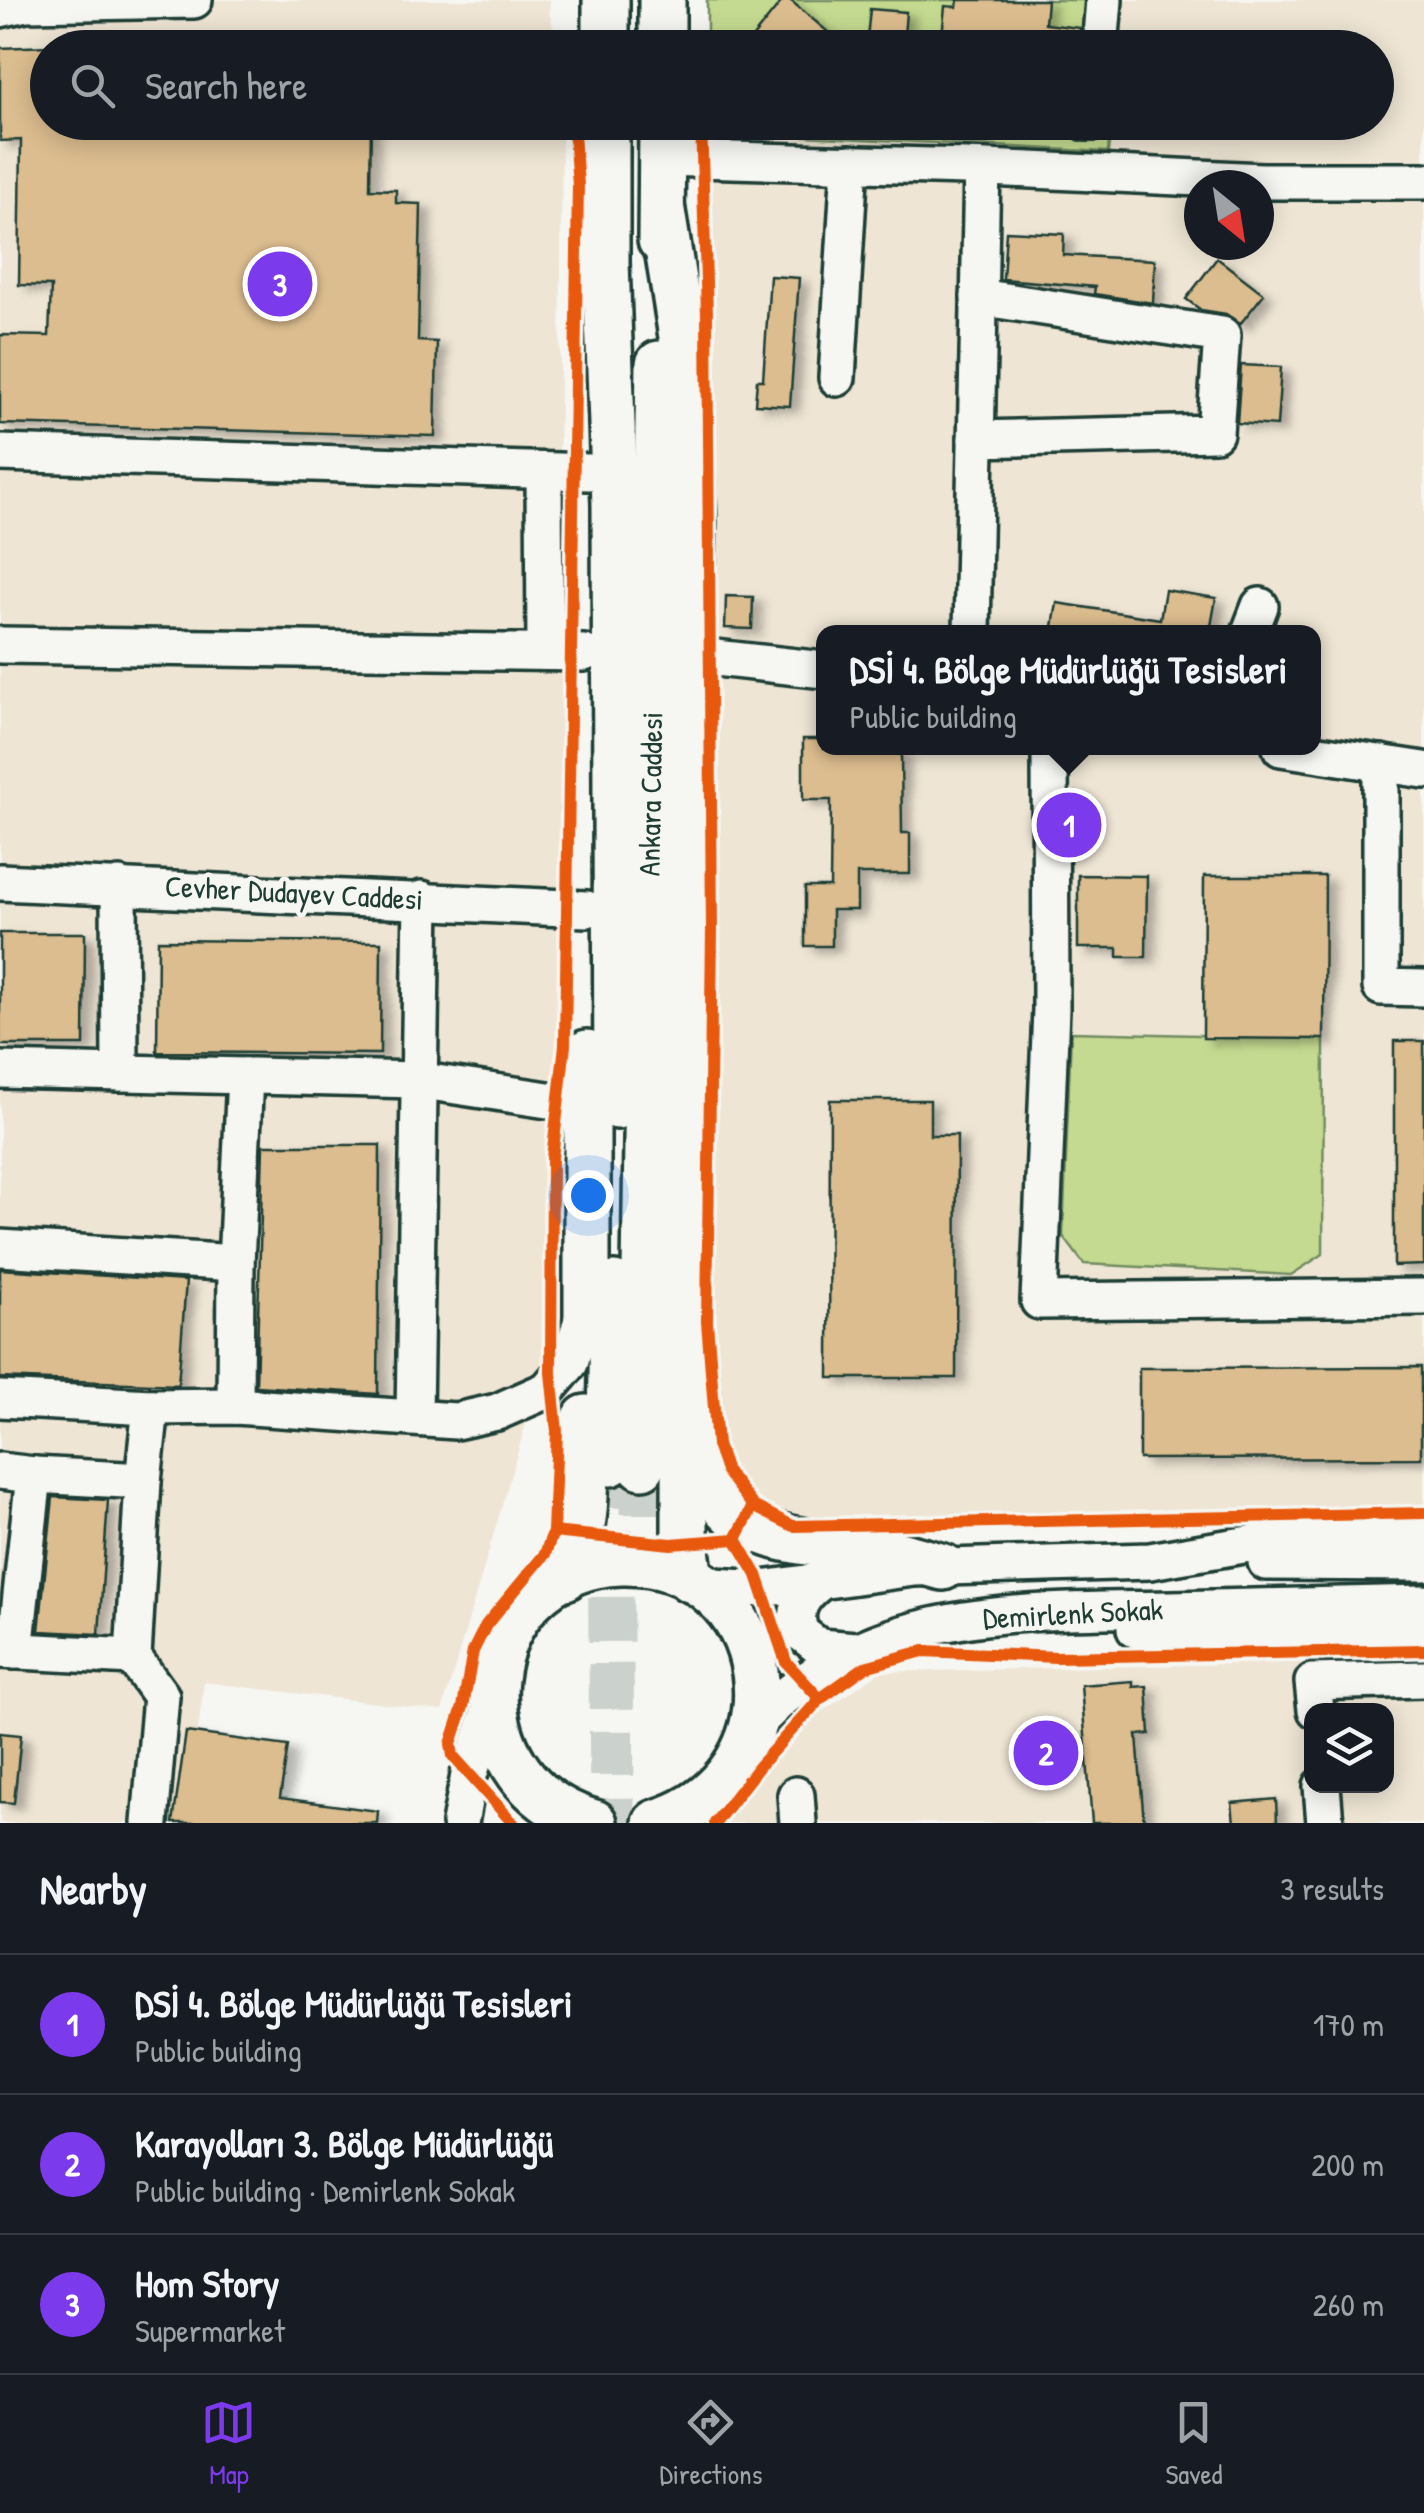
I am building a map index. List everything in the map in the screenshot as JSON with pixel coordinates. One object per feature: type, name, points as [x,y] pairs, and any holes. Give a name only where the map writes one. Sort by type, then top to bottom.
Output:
[{"type":"main road","points":[[606,0],[606,30]]},
{"type":"main road","points":[[662,0],[662,30]]},
{"type":"main road","name":"Ankara Caddesi","points":[[606,140],[616,635],[617,1115],[626,1464],[662,140]]},
{"type":"main road","points":[[662,210],[687,368],[693,520],[684,1543],[695,1582]]},
{"type":"main road","points":[[565,1577],[575,1559],[584,1498],[587,909],[564,653],[589,472],[606,262]]},
{"type":"main road","points":[[686,1403],[695,1446],[707,1477],[722,1502],[744,1524],[778,1538],[876,1551],[944,1567]]},
{"type":"main road","points":[[574,1820],[546,1801],[518,1774],[500,1740],[493,1702],[498,1659],[516,1620],[538,1596],[565,1577],[618,1562],[656,1566],[695,1582],[733,1617],[751,1651],[758,1689],[754,1727],[732,1772],[704,1810],[693,1808],[656,1823]]},
{"type":"street","points":[[1,0],[0,9],[26,3],[194,0]]},
{"type":"street","points":[[1102,30],[1104,0]]},
{"type":"street","points":[[662,140],[850,163],[1262,182],[1424,180]]},
{"type":"street","points":[[837,378],[850,163]]},
{"type":"street","points":[[972,625],[982,168]]},
{"type":"street","points":[[976,439],[1215,433],[1222,335],[979,297]]},
{"type":"street","points":[[0,453],[589,472]]},
{"type":"street","points":[[0,645],[564,653],[544,471]]},
{"type":"street","points":[[689,655],[816,669]]},
{"type":"street","points":[[1321,754],[1424,770]]},
{"type":"street","points":[[1050,755],[1051,1008],[1038,1301],[1424,1297]]},
{"type":"street","points":[[1381,763],[1381,987],[1424,988]]},
{"type":"street","name":"Cevher Dudayev Caddesi","points":[[0,882],[587,909]]},
{"type":"street","points":[[119,886],[120,1073]]},
{"type":"street","points":[[414,1418],[422,899]]},
{"type":"street","points":[[0,1070],[417,1080],[587,1106]]},
{"type":"street","points":[[235,1406],[236,1263],[245,1076]]},
{"type":"street","points":[[0,1248],[236,1263]]},
{"type":"street","points":[[0,1399],[150,1408],[235,1406],[456,1420],[484,1415],[547,1390],[570,1363],[587,1300]]},
{"type":"street","points":[[150,1408],[133,1657],[161,1696],[150,1823]]},
{"type":"street","points":[[133,1657],[7,1651],[17,1473],[143,1481]]},
{"type":"street","points":[[695,1582],[745,1589],[944,1567],[1150,1561],[1273,1540],[1424,1532]]},
{"type":"street","name":"Demirlenk Sokak","points":[[1150,1561],[1424,1562]]},
{"type":"street","points":[[819,1583],[800,1600],[797,1612],[801,1634],[819,1647],[856,1650]]},
{"type":"street","name":"Demirlenk Sokak","points":[[754,1727],[773,1705],[804,1680],[856,1650],[884,1638],[940,1624],[1035,1612],[1424,1603]]},
{"type":"street","points":[[1035,1612],[1156,1632],[1424,1630]]},
{"type":"street","points":[[1316,1703],[1314,1682],[1424,1679]]},
{"type":"street","points":[[460,1823],[469,1774],[493,1702]]},
{"type":"street","points":[[1323,1793],[1325,1823]]},
{"type":"shaded area","points":[[0,0],[550,0],[554,30],[30,30],[30,140],[562,140],[559,486],[573,1262],[442,1711],[204,1682],[186,1823],[0,1823]]},
{"type":"shaded area","points":[[927,0],[1424,0],[1424,1506],[793,1520],[747,1490],[735,1475],[722,1445],[717,1405],[713,202],[709,140],[1394,140],[1394,30],[926,30]]},
{"type":"shaded area","points":[[1424,1660],[1424,1823],[726,1823],[801,1726],[880,1672]]},
{"type":"green space","points":[[707,0],[1121,0],[1118,30],[707,30]]},
{"type":"green space","points":[[879,140],[1109,140],[1108,152]]},
{"type":"green space","points":[[1071,1032],[1324,1038],[1323,1254],[1291,1275],[1084,1264],[1063,1236]]},
{"type":"building","points":[[783,0],[790,0],[826,30],[759,30]]},
{"type":"building","points":[[958,0],[1047,0],[1045,24],[1080,30],[943,30],[945,6],[957,7]]},
{"type":"building","points":[[870,9],[906,12],[904,30],[868,30]]},
{"type":"building","points":[[30,47],[30,140],[371,140],[370,189],[396,190],[396,203],[421,204],[418,341],[437,342],[435,436],[0,424],[0,335],[49,336],[51,286],[19,285],[21,140],[0,141],[0,48]]},
{"type":"building","points":[[1006,231],[1064,234],[1063,255],[1155,260],[1153,303],[1094,294],[1095,287],[1003,279]]},
{"type":"building","points":[[1215,260],[1264,294],[1240,324],[1226,314],[1201,310],[1186,299]]},
{"type":"building","points":[[770,276],[799,278],[790,406],[755,404],[757,380],[763,380]]},
{"type":"building","points":[[1241,365],[1281,367],[1277,426],[1237,423]]},
{"type":"building","points":[[1165,590],[1216,598],[1211,625],[1053,625],[1057,603],[1160,619]]},
{"type":"building","points":[[726,596],[753,597],[752,629],[725,628]]},
{"type":"building","points":[[803,739],[816,739],[816,755],[901,755],[902,833],[910,833],[910,874],[857,874],[857,910],[832,910],[832,946],[805,946],[805,887],[830,887],[831,800],[803,800]]},
{"type":"building","points":[[1078,875],[1147,876],[1146,957],[1118,957],[1118,948],[1078,948]]},
{"type":"building","points":[[1204,876],[1325,876],[1324,1039],[1203,1038]]},
{"type":"building","points":[[0,933],[85,933],[84,1045],[0,1045]]},
{"type":"building","points":[[158,940],[381,942],[380,1054],[157,1052]]},
{"type":"building","points":[[1394,1041],[1424,1041],[1424,1265],[1394,1266]]},
{"type":"building","points":[[830,1100],[930,1100],[930,1135],[957,1135],[956,1378],[829,1378]]},
{"type":"building","points":[[263,1145],[380,1145],[378,1394],[256,1386]]},
{"type":"building","points":[[0,1269],[186,1281],[178,1385],[0,1378]]},
{"type":"building","points":[[1421,1367],[1421,1458],[1139,1459],[1139,1368]]},
{"type":"building","points":[[53,1497],[108,1500],[99,1634],[39,1631]]},
{"type":"building","points":[[1133,1681],[1133,1687],[1147,1686],[1150,1734],[1137,1735],[1144,1823],[1092,1823],[1081,1685]]},
{"type":"building","points":[[186,1732],[288,1746],[280,1798],[378,1811],[377,1823],[173,1823]]},
{"type":"building","points":[[0,1733],[21,1735],[14,1803],[0,1802]]},
{"type":"building","points":[[1276,1799],[1277,1823],[1234,1823],[1232,1803]]},
{"type":"tunnel","points":[[610,1463],[612,1823]]},
{"type":"tunnel","points":[[642,1466],[642,1581]]},
{"type":"cycle path","points":[[513,1823],[453,1756],[451,1744],[463,1707],[473,1651],[486,1625],[545,1554],[553,1532],[557,1431],[551,1373],[552,1158],[565,1045],[578,185],[574,140]]},
{"type":"cycle path","points":[[702,140],[707,314],[712,930],[707,1322],[717,1445],[726,1471],[753,1506],[736,1539],[757,1575],[786,1662],[820,1699],[759,1766],[715,1823]]},
{"type":"cycle path","points":[[753,1506],[793,1526],[1424,1513]]},
{"type":"cycle path","points":[[553,1532],[671,1544],[736,1539]]},
{"type":"cycle path","points":[[820,1699],[865,1667],[923,1651],[1056,1657],[1424,1650]]},
{"type":"place","name":"Hom Story","points":[[280,284]]},
{"type":"place","name":"DSİ 4. Bölge Müdürlüğü Tesisleri","points":[[1069,825]]},
{"type":"place","name":"Karayolları 3. Bölge Müdürlüğü","points":[[1046,1753]]}]
